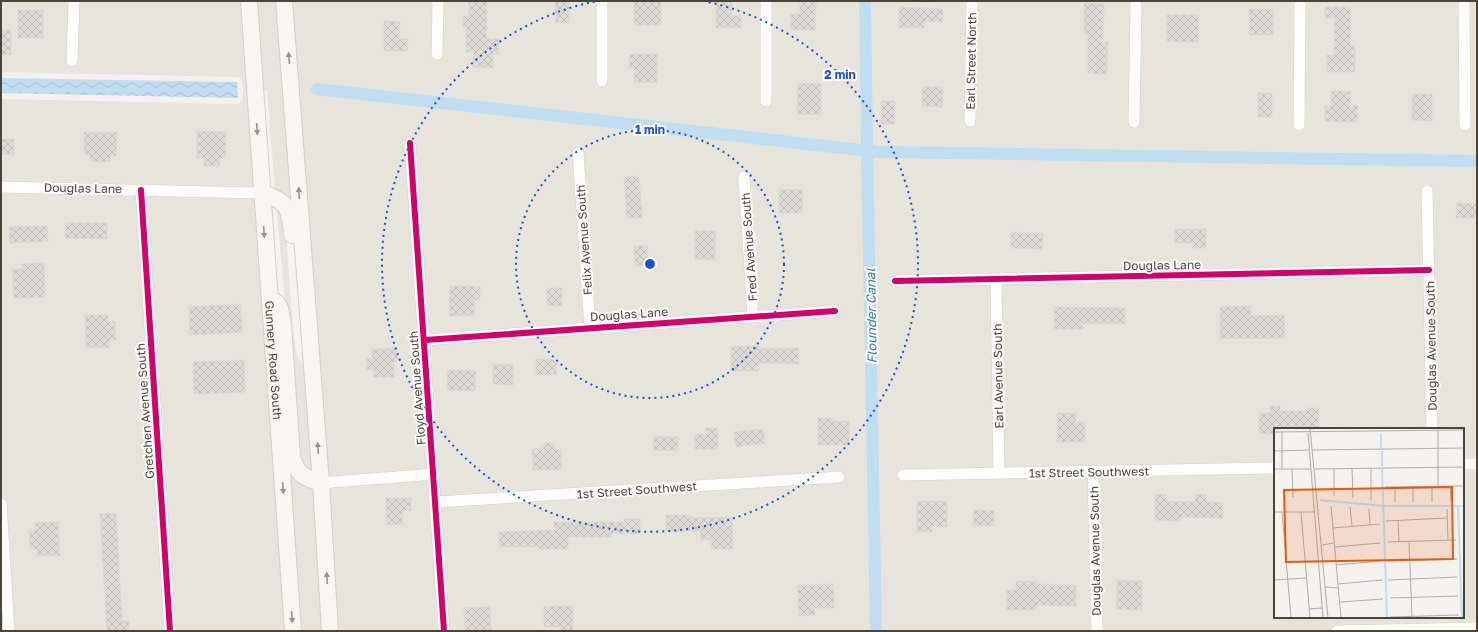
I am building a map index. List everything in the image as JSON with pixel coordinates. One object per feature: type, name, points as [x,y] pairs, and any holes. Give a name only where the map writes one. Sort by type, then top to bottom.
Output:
[{"type":"main road","name":"Gunnery Road South","points":[[249,1],[293,631]]},
{"type":"main road","points":[[284,1],[321,483],[329,605],[329,631]]},
{"type":"main road","points":[[262,194],[273,196],[280,200],[287,208],[291,218],[298,329],[302,352],[313,374]]},
{"type":"main road","points":[[269,293],[280,308],[294,466],[300,474],[321,483]]},
{"type":"street","points":[[72,61],[74,1]]},
{"type":"street","points":[[437,54],[438,1]]},
{"type":"street","points":[[602,1],[602,81]]},
{"type":"street","points":[[766,1],[766,101]]},
{"type":"street","name":"Earl Street North","points":[[970,121],[972,1]]},
{"type":"street","points":[[1134,122],[1136,1]]},
{"type":"street","points":[[1299,125],[1300,1]]},
{"type":"street","points":[[1464,1],[1465,124]]},
{"type":"street","name":"Floyd Avenue South","points":[[410,143],[425,340],[444,631]]},
{"type":"street","name":"Felix Avenue South","points":[[578,153],[590,328]]},
{"type":"street","name":"Fred Avenue South","points":[[744,177],[753,317]]},
{"type":"street","name":"Douglas Lane","points":[[1,187],[262,194]]},
{"type":"street","name":"Gretchen Avenue South","points":[[141,190],[170,631]]},
{"type":"street","name":"Douglas Avenue South","points":[[1427,191],[1432,428]]},
{"type":"street","name":"Douglas Lane","points":[[895,281],[1429,270]]},
{"type":"street","name":"Earl Avenue South","points":[[996,279],[999,473]]},
{"type":"street","name":"Douglas Lane","points":[[425,340],[835,311]]},
{"type":"street","points":[[1464,464],[1477,464]]},
{"type":"street","name":"1st Street Southwest","points":[[903,475],[1274,468]]},
{"type":"street","name":"Douglas Avenue South","points":[[1093,472],[1097,631]]},
{"type":"street","points":[[321,483],[434,474]]},
{"type":"street","name":"1st Street Southwest","points":[[436,502],[839,477]]},
{"type":"street","points":[[1,504],[9,631]]},
{"type":"street","points":[[1337,631],[1477,628]]},
{"type":"shaded area","points":[[1,1],[243,1],[256,193],[255,199],[263,290],[261,292],[263,296],[287,631],[1,631],[1,99],[237,104],[241,103],[243,90],[242,80],[237,77],[1,72]]},
{"type":"shaded area","points":[[255,1],[278,1],[295,211],[275,190],[267,91],[261,91]]},
{"type":"shaded area","points":[[290,1],[1477,1],[1477,631],[336,631]]},
{"type":"shaded area","points":[[276,205],[285,220],[293,330],[296,353],[307,376],[314,474],[300,463]]},
{"type":"shaded area","points":[[290,470],[315,488],[322,631],[299,631]]},
{"type":"water","points":[[1,78],[237,82],[238,98],[1,93]]},
{"type":"building","points":[[469,1],[487,1],[486,39],[499,39],[498,54],[493,54],[493,68],[473,67],[473,52],[466,52],[467,27],[463,27],[463,16],[469,16]]},
{"type":"building","points":[[555,1],[569,1],[569,23],[555,23]]},
{"type":"building","points":[[634,1],[661,1],[661,25],[634,25]]},
{"type":"building","points":[[716,1],[732,1],[731,16],[741,16],[741,28],[716,28]]},
{"type":"building","points":[[800,1],[816,1],[815,30],[791,30],[791,14],[800,14]]},
{"type":"building","points":[[1084,3],[1104,4],[1103,42],[1108,42],[1107,74],[1088,73],[1088,34],[1084,34]]},
{"type":"building","points":[[899,7],[943,9],[943,22],[924,21],[924,28],[899,28]]},
{"type":"building","points":[[1325,7],[1351,7],[1351,46],[1355,46],[1355,72],[1327,72],[1327,55],[1334,55],[1335,18],[1325,18]]},
{"type":"building","points":[[1249,9],[1273,9],[1273,35],[1249,35]]},
{"type":"building","points":[[18,10],[43,10],[43,38],[18,38]]},
{"type":"building","points":[[1167,15],[1199,15],[1199,42],[1167,41]]},
{"type":"building","points":[[384,21],[400,22],[399,39],[408,39],[407,51],[384,51]]},
{"type":"building","points":[[1,30],[11,30],[11,55],[1,55]]},
{"type":"building","points":[[630,54],[657,54],[657,83],[634,82],[634,68],[629,68]]},
{"type":"building","points":[[798,83],[821,84],[821,115],[797,114]]},
{"type":"building","points":[[922,87],[943,87],[942,107],[922,106]]},
{"type":"building","points":[[1331,91],[1351,91],[1351,105],[1358,105],[1357,122],[1325,121],[1325,106],[1331,106]]},
{"type":"building","points":[[1258,93],[1272,93],[1272,117],[1258,117]]},
{"type":"building","points":[[1412,94],[1432,94],[1432,121],[1412,120]]},
{"type":"building","points":[[881,101],[895,101],[895,124],[881,124]]},
{"type":"building","points":[[197,131],[226,132],[225,159],[220,158],[219,166],[204,166],[204,158],[197,158]]},
{"type":"building","points":[[84,132],[117,132],[116,156],[111,156],[110,162],[90,161],[90,155],[84,154]]},
{"type":"building","points":[[1,139],[14,139],[14,155],[1,154]]},
{"type":"building","points":[[639,176],[642,218],[627,218],[624,177]]},
{"type":"building","points":[[779,189],[803,190],[802,213],[779,213]]},
{"type":"building","points":[[1457,203],[1477,204],[1477,218],[1456,218]]},
{"type":"building","points":[[65,223],[107,223],[107,239],[65,238]]},
{"type":"building","points":[[47,226],[48,241],[10,243],[9,227]]},
{"type":"building","points":[[1175,229],[1206,229],[1206,248],[1192,248],[1192,243],[1175,243]]},
{"type":"building","points":[[695,231],[716,231],[715,260],[695,259]]},
{"type":"building","points":[[1011,232],[1043,233],[1042,249],[1011,248]]},
{"type":"building","points":[[634,246],[647,246],[649,266],[635,266]]},
{"type":"building","points":[[44,263],[45,297],[14,298],[12,269],[22,269],[22,264]]},
{"type":"building","points":[[450,286],[480,287],[480,300],[475,300],[474,316],[449,316]]},
{"type":"building","points":[[547,288],[562,288],[561,306],[547,305]]},
{"type":"building","points":[[240,304],[242,332],[190,335],[189,307]]},
{"type":"building","points":[[1250,306],[1251,316],[1284,315],[1285,338],[1220,339],[1220,307]]},
{"type":"building","points":[[1054,307],[1125,308],[1125,324],[1082,324],[1083,329],[1055,329]]},
{"type":"building","points":[[85,315],[108,315],[108,321],[115,321],[116,340],[109,340],[109,348],[86,348]]},
{"type":"building","points":[[759,346],[759,348],[799,348],[799,364],[759,363],[759,371],[731,371],[731,347]]},
{"type":"building","points":[[397,348],[398,361],[394,362],[394,377],[374,377],[373,370],[367,370],[367,359],[372,358],[372,349]]},
{"type":"building","points":[[536,359],[557,360],[557,375],[536,375]]},
{"type":"building","points":[[244,360],[245,392],[194,394],[193,362]]},
{"type":"building","points":[[493,364],[513,364],[513,385],[493,384]]},
{"type":"building","points":[[448,370],[476,371],[475,391],[447,390]]},
{"type":"building","points":[[1271,406],[1280,406],[1280,411],[1305,411],[1305,408],[1319,408],[1319,428],[1274,428],[1274,434],[1259,433],[1259,413],[1270,413]]},
{"type":"building","points":[[1057,413],[1076,413],[1076,422],[1085,422],[1085,442],[1057,442]]},
{"type":"building","points":[[818,418],[833,418],[833,421],[849,421],[849,445],[818,445]]},
{"type":"building","points":[[705,428],[717,428],[718,449],[695,449],[695,434],[705,434]]},
{"type":"building","points":[[763,429],[765,443],[736,447],[734,432]]},
{"type":"building","points":[[654,436],[678,437],[677,451],[653,450]]},
{"type":"building","points":[[544,443],[554,443],[554,449],[561,449],[561,470],[533,470],[532,449],[544,448]]},
{"type":"building","points":[[1155,494],[1167,495],[1167,501],[1195,502],[1195,494],[1207,495],[1207,502],[1223,503],[1223,518],[1181,517],[1181,521],[1155,520]]},
{"type":"building","points":[[386,498],[411,498],[411,511],[402,511],[403,524],[387,525]]},
{"type":"building","points":[[917,501],[947,501],[947,527],[932,527],[932,532],[917,532]]},
{"type":"building","points":[[974,510],[994,511],[994,526],[973,525]]},
{"type":"building","points":[[116,513],[122,621],[129,621],[129,631],[107,631],[100,514]]},
{"type":"building","points":[[666,515],[690,515],[690,518],[732,517],[733,549],[712,549],[711,540],[701,540],[700,531],[666,531]]},
{"type":"building","points":[[624,519],[640,519],[640,534],[612,533],[612,537],[568,537],[568,549],[499,547],[499,532],[554,530],[554,522],[624,522]]},
{"type":"building","points":[[58,522],[60,556],[37,556],[37,549],[30,549],[29,531],[35,531],[35,523]]},
{"type":"building","points":[[1117,580],[1142,581],[1142,610],[1116,609]]},
{"type":"building","points":[[1016,581],[1036,581],[1036,584],[1076,585],[1076,606],[1036,605],[1036,610],[1007,610],[1007,590],[1016,590]]},
{"type":"building","points":[[833,584],[834,608],[814,608],[815,615],[799,616],[798,585]]},
{"type":"building","points":[[573,606],[573,631],[560,631],[560,627],[544,627],[544,607]]},
{"type":"building","points":[[490,607],[491,631],[465,631],[464,608]]},
{"type":"waterway","name":"Flounder Canal","points":[[865,1],[876,631]]},
{"type":"waterway","points":[[317,89],[879,152],[1477,161]]},
{"type":"cycle path","points":[[410,143],[444,631]]},
{"type":"cycle path","points":[[141,190],[170,631]]},
{"type":"cycle path","points":[[895,281],[1429,270]]},
{"type":"cycle path","points":[[425,340],[835,311]]}]
